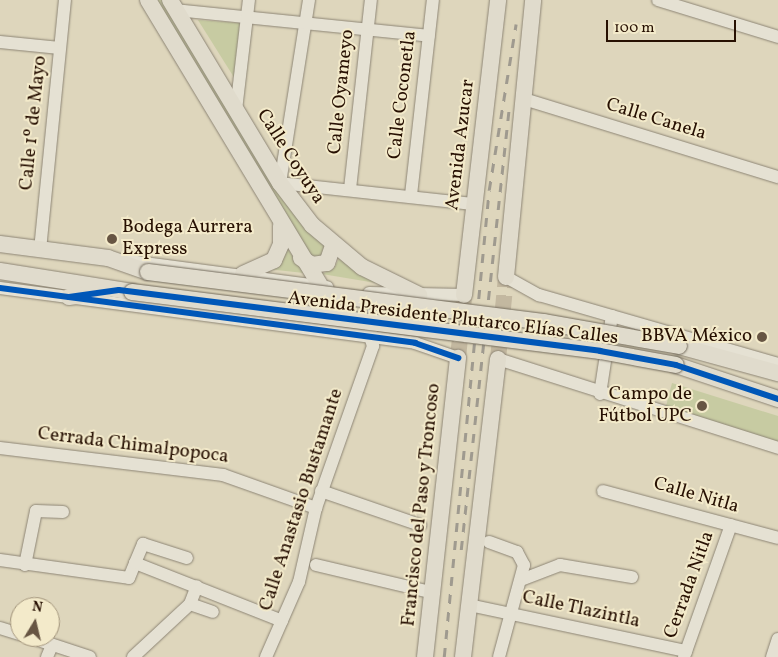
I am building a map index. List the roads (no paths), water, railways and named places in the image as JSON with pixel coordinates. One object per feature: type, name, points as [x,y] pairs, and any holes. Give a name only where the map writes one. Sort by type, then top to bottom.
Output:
[{"type":"main road","points":[[148,0],[281,226],[320,286]]},
{"type":"main road","name":"Avenida Azucar","points":[[464,295],[498,0]]},
{"type":"main road","points":[[506,277],[533,0]]},
{"type":"main road","name":"Calle Coyuya","points":[[179,5],[236,110],[280,183],[333,246],[362,267],[419,295]]},
{"type":"main road","points":[[243,274],[274,260],[281,244],[281,226]]},
{"type":"main road","name":"Avenida Presidente Plutarco Elías Calles","points":[[0,244],[108,258],[148,272],[543,322],[679,346],[778,373]]},
{"type":"main road","points":[[301,258],[312,265],[327,264],[333,246]]},
{"type":"main road","name":"Avenida Presidente Plutarco Elías Calles","points":[[0,271],[126,291],[600,351],[676,366],[778,399]]},
{"type":"main road","points":[[69,297],[126,291]]},
{"type":"main road","name":"Francisco del Paso y Troncoso","points":[[425,657],[434,593],[458,358]]},
{"type":"main road","points":[[463,657],[498,359]]},
{"type":"street","name":"Calle 1º de Mayo","points":[[40,250],[65,0]]},
{"type":"street","points":[[236,110],[249,0]]},
{"type":"street","points":[[309,0],[280,183],[411,195],[474,204]]},
{"type":"street","name":"Calle Oyameyo","points":[[350,189],[371,0]]},
{"type":"street","name":"Calle Coconetla","points":[[411,195],[433,0]]},
{"type":"street","points":[[658,0],[778,37]]},
{"type":"street","points":[[179,5],[247,16],[429,36]]},
{"type":"street","points":[[0,42],[60,48]]},
{"type":"street","name":"Calle Canela","points":[[524,99],[778,177]]},
{"type":"street","name":"Avenida Presidente Plutarco Elías Calles","points":[[108,258],[243,274],[376,294],[464,295]]},
{"type":"street","name":"Avenida Presidente Plutarco Elías Calles","points":[[506,277],[539,295],[778,364]]},
{"type":"street","name":"Avenida Presidente Plutarco Elías Calles","points":[[0,288],[415,343],[458,358]]},
{"type":"street","name":"Calle Anastasio Bustamante","points":[[266,657],[304,564],[321,491],[373,346],[370,337],[376,294]]},
{"type":"street","points":[[415,343],[428,336],[434,322],[432,308],[419,295]]},
{"type":"street","points":[[600,394],[612,316]]},
{"type":"street","name":"Avenida Presidente Plutarco Elías Calles","points":[[498,359],[600,394],[778,448]]},
{"type":"street","name":"Cerrada Chimalpopoca","points":[[0,448],[223,475],[316,508]]},
{"type":"street","points":[[321,491],[420,525]]},
{"type":"street","name":"Calle Nitla","points":[[603,492],[778,538]]},
{"type":"street","points":[[25,565],[36,511],[63,512]]},
{"type":"street","name":"Cerrada Nitla","points":[[685,654],[731,525]]},
{"type":"street","points":[[489,542],[523,558],[521,580],[499,657]]},
{"type":"street","points":[[0,560],[129,578],[143,544],[187,558]]},
{"type":"street","points":[[135,563],[282,621]]},
{"type":"street","points":[[316,565],[434,593]]},
{"type":"street","points":[[521,580],[560,565],[632,577]]},
{"type":"street","points":[[133,657],[190,604],[197,586]]},
{"type":"street","points":[[190,604],[213,612]]},
{"type":"street","name":"Calle Tlazintla","points":[[469,605],[685,654]]},
{"type":"street","points":[[772,657],[778,639]]},
{"type":"street","points":[[49,651],[90,657]]},
{"type":"tunnel","points":[[498,359],[506,277]]},
{"type":"tunnel","points":[[458,358],[464,298]]},
{"type":"railway","points":[[444,657],[489,190],[516,24]]},
{"type":"railway","points":[[461,550],[509,108]]},
{"type":"place","name":"Bodega Aurrera Express","points":[[112,239]]},
{"type":"place","name":"BBVA México","points":[[762,337]]},
{"type":"place","name":"Campo de Fútbol UPC","points":[[702,406]]}]
